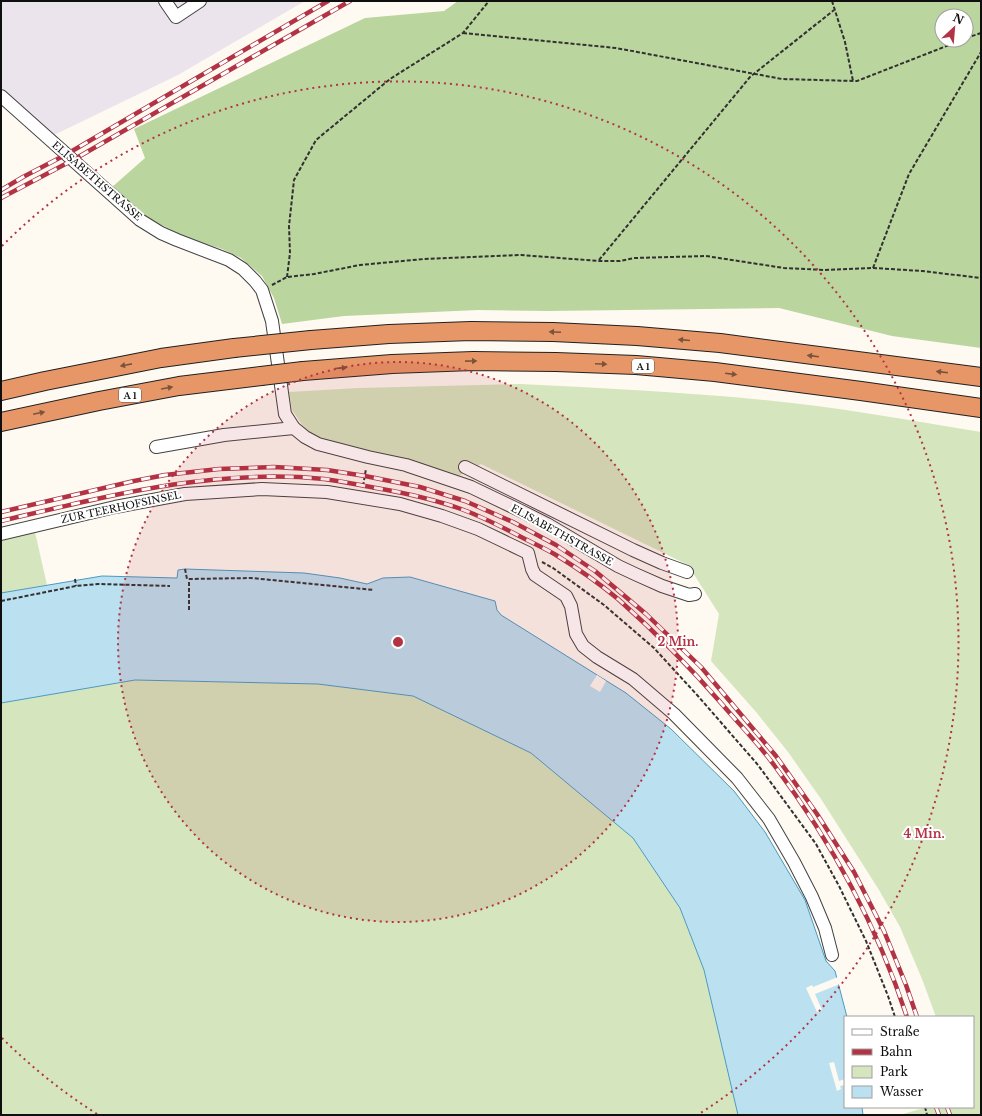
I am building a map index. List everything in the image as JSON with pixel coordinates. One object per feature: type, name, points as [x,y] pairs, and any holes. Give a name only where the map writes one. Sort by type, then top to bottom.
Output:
[{"type":"highway","points":[[1,391],[161,358],[234,348],[389,334],[471,331],[547,332],[637,336],[720,343],[981,377]]},
{"type":"highway","name":"A 1","points":[[1,422],[99,400],[179,386],[303,371],[392,364],[474,361],[636,365],[715,372],[981,408]]},
{"type":"street","points":[[165,1],[176,17],[200,1]]},
{"type":"street","name":"ELISABETHSTRASSE","points":[[1,96],[140,220],[161,233],[229,260],[243,269],[255,281],[262,290],[272,321],[285,414],[294,428],[305,437],[318,444],[406,465],[471,487],[547,524],[635,574],[682,593],[689,595],[695,594]]},
{"type":"street","points":[[156,447],[224,435],[294,428]]},
{"type":"street","points":[[465,467],[633,550],[687,572]]},
{"type":"street","name":"ZUR TEERHOFSINSEL","points":[[1,534],[115,507],[185,494],[262,489],[326,492],[400,504],[442,516],[478,529],[528,553],[535,575],[566,596],[572,606],[576,634],[583,646],[597,657],[634,679],[674,714],[737,778],[769,819],[812,897],[825,928],[832,955]]},
{"type":"path","points":[[287,277],[290,253],[289,226],[294,180],[316,140],[390,79],[463,33],[489,1]]},
{"type":"path","points":[[832,1],[845,42],[854,81]]},
{"type":"path","points":[[599,261],[754,74],[834,10]]},
{"type":"path","points":[[463,33],[616,48],[794,80],[857,81],[942,48]]},
{"type":"path","points":[[873,268],[909,174],[981,52]]},
{"type":"path","points":[[262,290],[287,277],[314,274],[360,264],[424,259],[521,255],[599,261],[620,261],[634,258],[706,256],[784,268],[825,270],[873,268],[922,271],[981,278]]},
{"type":"path","points":[[361,497],[368,457]]},
{"type":"path","points":[[185,569],[187,579],[251,578],[374,590]]},
{"type":"path","points":[[75,579],[76,586]]},
{"type":"path","points":[[189,582],[189,610]]},
{"type":"path","points":[[1,600],[76,586],[98,584],[170,586]]},
{"type":"shaded area","points":[[1,1],[305,1],[178,75],[54,135],[1,87]]},
{"type":"green space","points":[[458,1],[981,1],[981,348],[892,336],[779,308],[548,311],[478,310],[344,316],[282,324],[274,298],[262,276],[241,258],[222,249],[190,239],[137,213],[111,188],[145,158],[134,129],[365,18],[444,11]]},
{"type":"green space","points":[[520,384],[673,392],[765,400],[846,410],[981,432],[981,1115],[900,1115],[924,1108],[974,1108],[974,1016],[936,1016],[900,927],[879,890],[821,799],[788,752],[756,712],[711,661],[719,614],[688,565],[481,464],[457,477],[320,440],[305,429],[292,410],[289,392],[358,388]]},
{"type":"green space","points":[[35,532],[47,585],[1,593],[1,541]]},
{"type":"green space","points":[[135,680],[318,684],[413,696],[531,753],[633,838],[680,908],[704,970],[738,1115],[1,1115],[1,703]]},
{"type":"water","points":[[178,570],[304,573],[340,578],[367,584],[383,578],[410,577],[495,601],[497,610],[501,615],[626,693],[671,729],[734,791],[765,832],[805,900],[826,961],[835,971],[847,1016],[844,1016],[844,1108],[862,1108],[863,1115],[738,1115],[704,970],[680,908],[633,838],[531,753],[413,696],[318,684],[135,680],[1,703],[1,593],[102,576],[177,578]]},
{"type":"pier","points":[[597,675],[606,681],[600,692],[590,686]]},
{"type":"pier","points":[[838,977],[840,984],[815,994],[822,1010],[817,1012],[806,988],[812,985],[813,987]]},
{"type":"pier","points":[[834,1062],[839,1081],[844,1079],[844,1085],[840,1086],[841,1089],[837,1091],[829,1063]]},
{"type":"railway","points":[[1,190],[67,154],[328,1]]},
{"type":"railway","points":[[1,198],[73,160],[350,1]]},
{"type":"railway","points":[[1,512],[165,475],[219,469],[274,467],[327,470],[420,487],[465,501],[513,522],[556,545],[595,571],[646,614],[701,667],[776,756],[817,814],[854,872],[884,931],[917,1016]]},
{"type":"railway","points":[[1,521],[81,502],[161,486],[242,477],[324,479],[398,492],[440,502],[485,519],[556,555],[603,587],[645,624],[696,676],[768,757],[815,824],[851,885],[882,950],[907,1016]]},
{"type":"railway","points":[[936,1108],[939,1115]]},
{"type":"railway","points":[[947,1108],[950,1115]]}]
